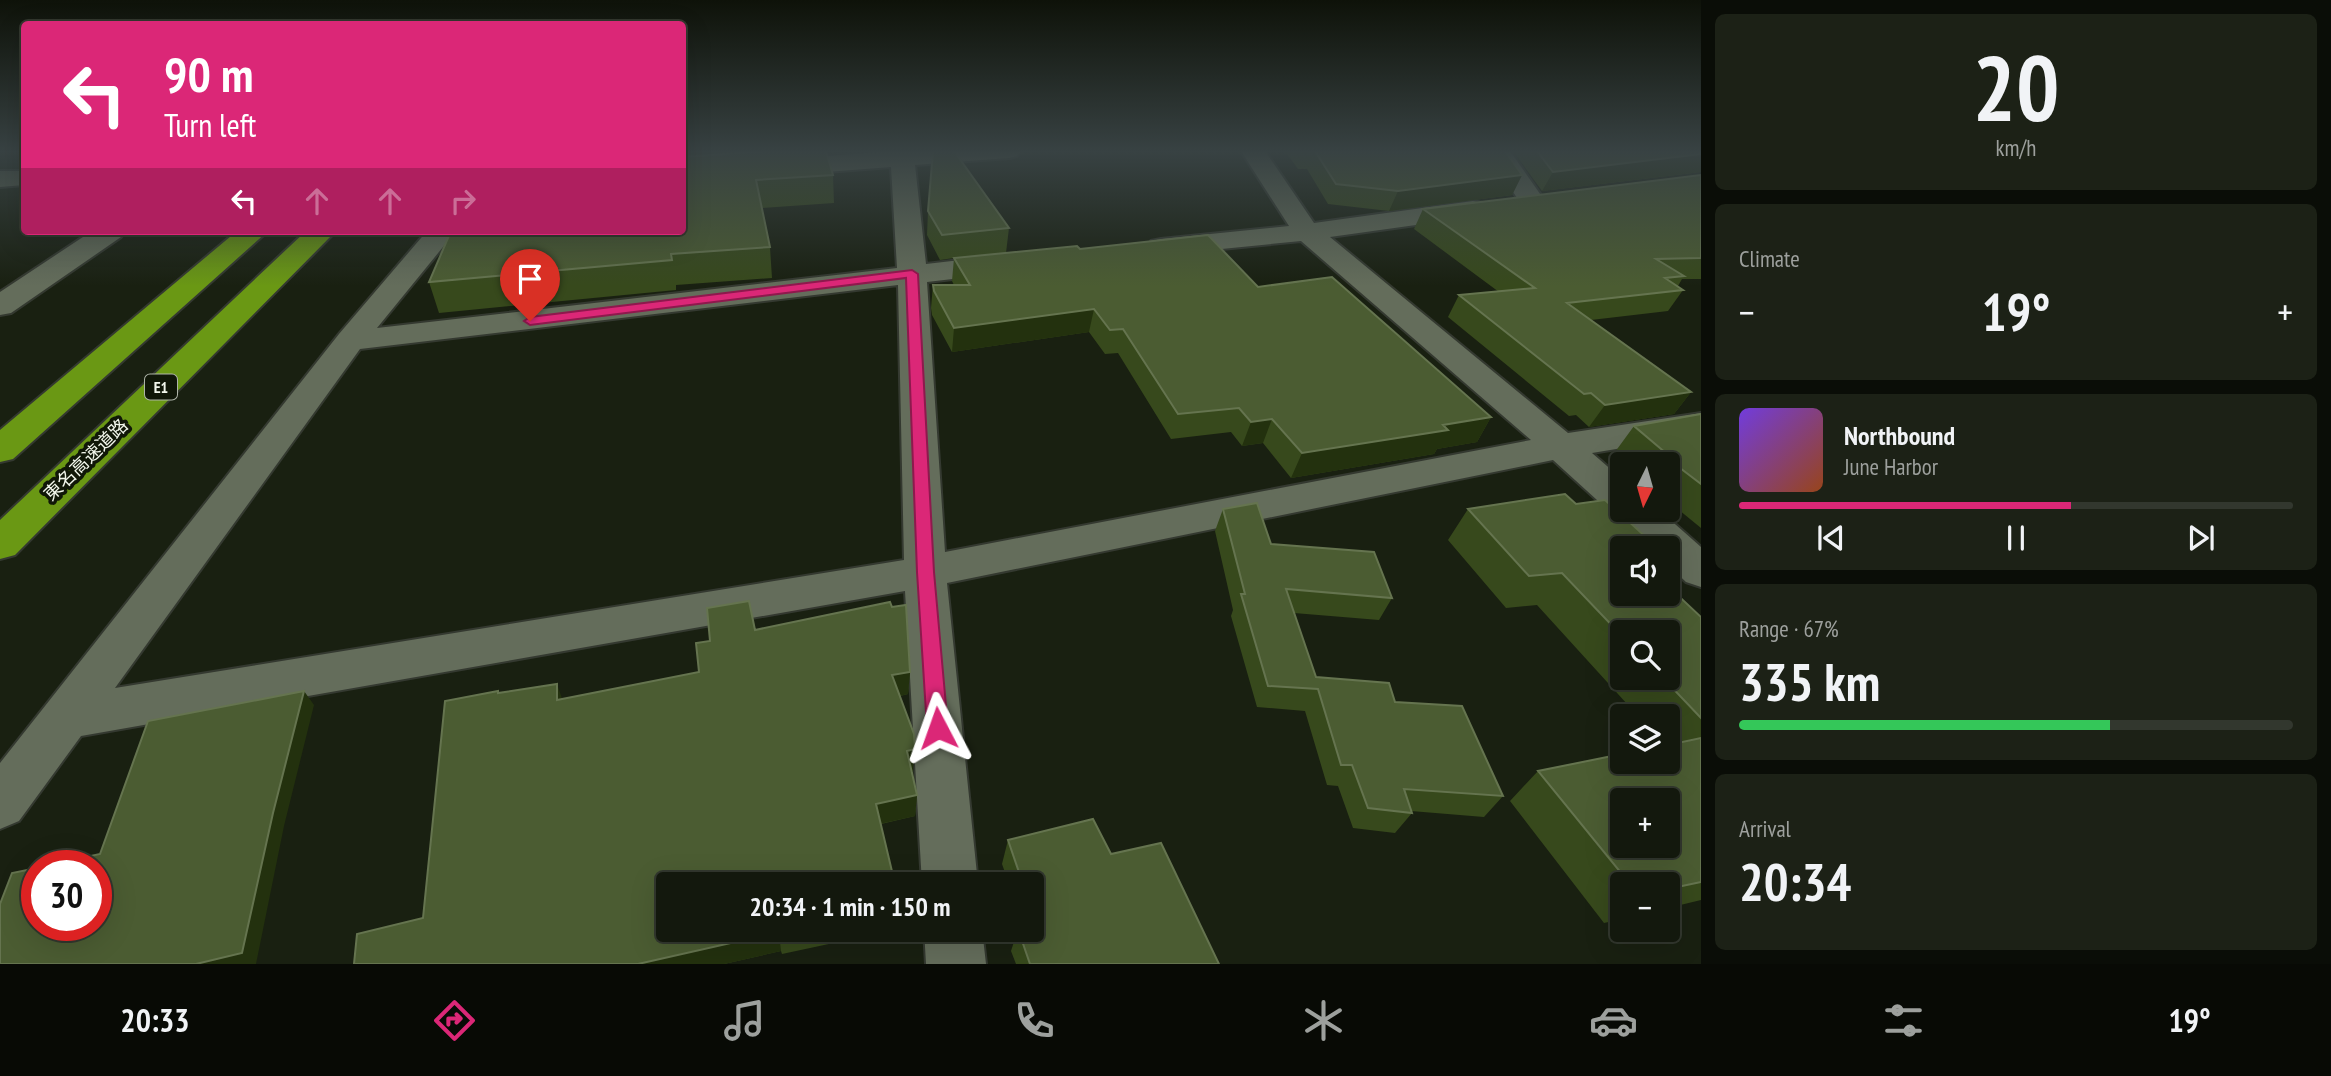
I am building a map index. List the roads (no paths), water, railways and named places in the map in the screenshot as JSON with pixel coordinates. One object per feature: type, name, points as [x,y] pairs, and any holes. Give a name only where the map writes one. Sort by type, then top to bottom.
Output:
[{"type":"highway","points":[[0,450],[249,235]]},
{"type":"highway","name":"東名高速道路","points":[[0,544],[318,235]]},
{"type":"street","points":[[905,196],[912,274],[925,572],[949,872]]},
{"type":"street","points":[[1283,196],[1307,232],[1610,489]]},
{"type":"street","points":[[1130,251],[1307,232],[1521,203],[1518,196]]},
{"type":"street","points":[[0,306],[105,235]]},
{"type":"street","points":[[0,804],[350,341],[439,235]]},
{"type":"street","points":[[350,341],[1035,261]]},
{"type":"street","points":[[0,277],[47,274]]},
{"type":"street","points":[[66,717],[925,572],[1561,446],[1701,424]]},
{"type":"street","points":[[1646,522],[1701,571]]},
{"type":"street","points":[[954,942],[956,964]]}]
